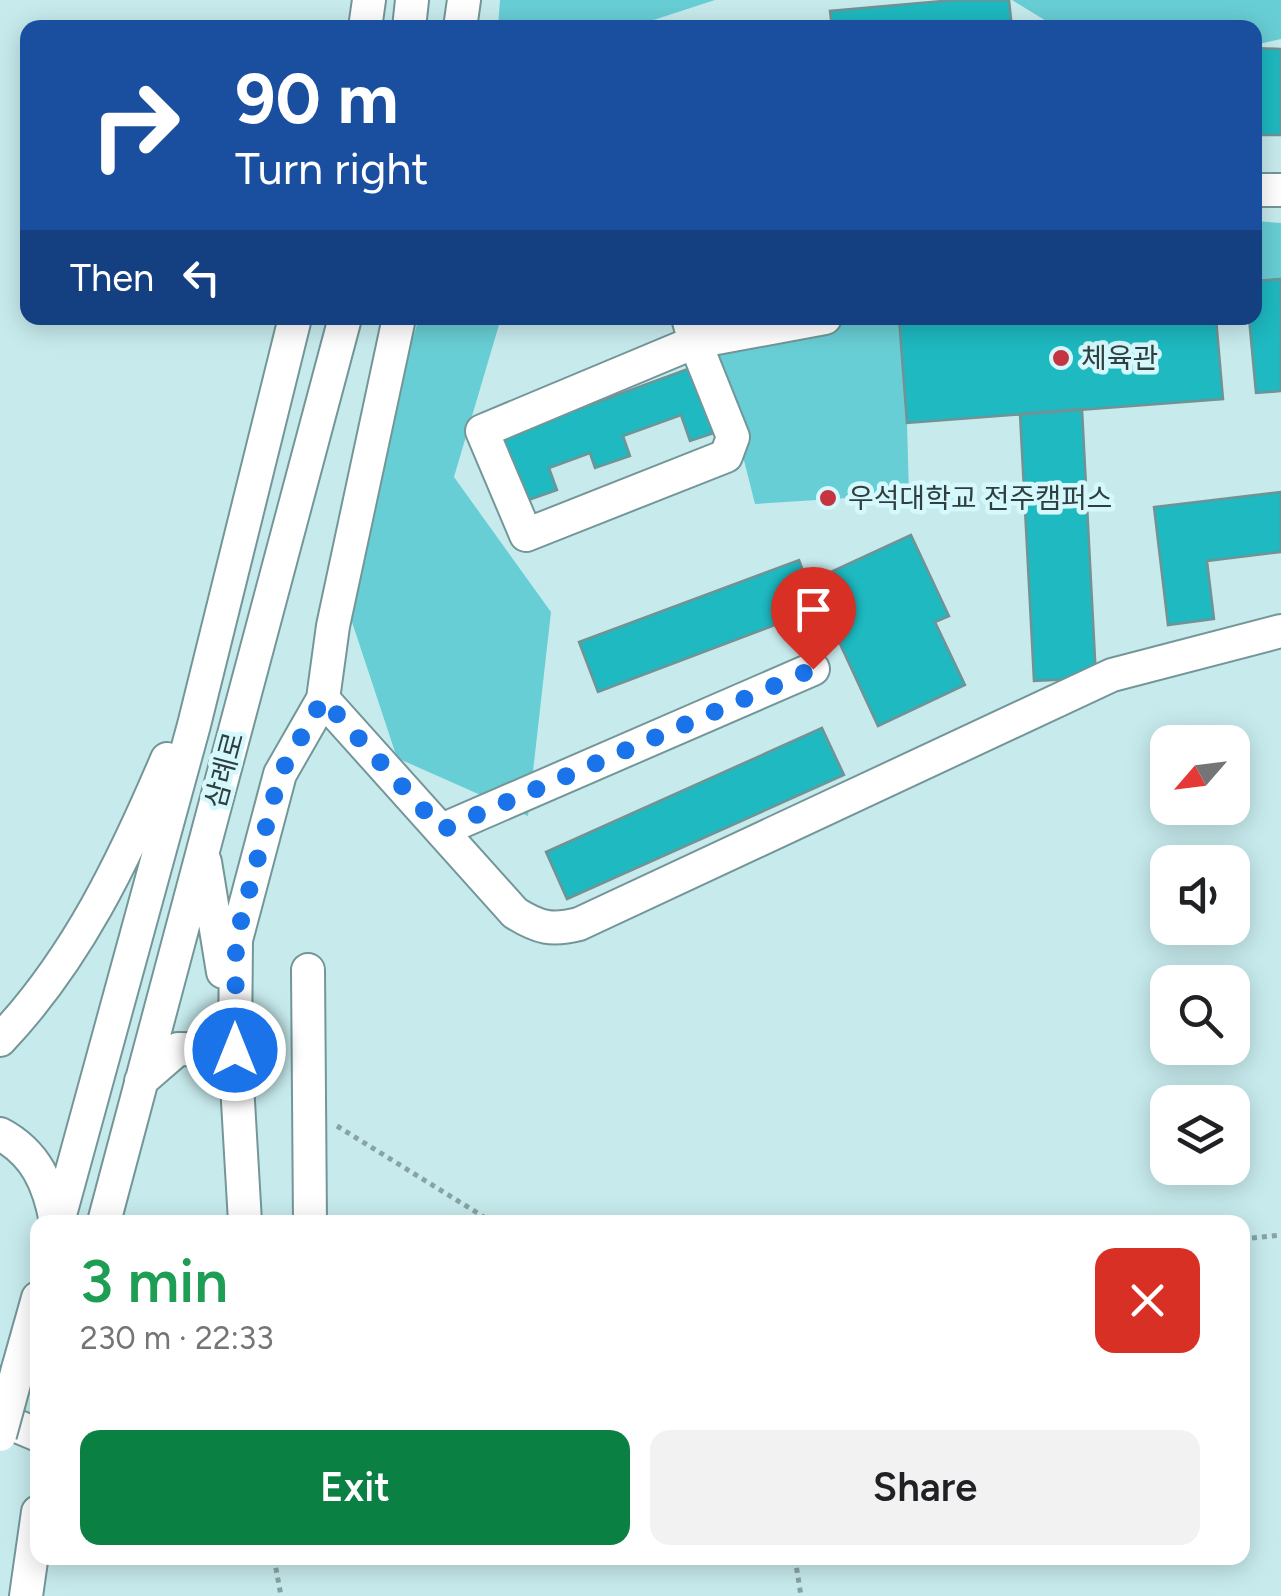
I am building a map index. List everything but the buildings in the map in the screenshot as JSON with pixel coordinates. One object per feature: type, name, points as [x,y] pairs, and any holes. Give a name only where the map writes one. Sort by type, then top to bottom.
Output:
[{"type":"street","name":"삼례로","points":[[59,1215],[210,658],[293,325]]},
{"type":"street","name":"삼례로","points":[[106,1215],[343,325]]},
{"type":"street","points":[[245,1215],[235,1050],[236,940],[280,774],[323,699],[333,626],[398,325]]},
{"type":"street","points":[[692,330],[733,437],[726,456],[526,535],[482,431],[692,330],[747,325]]},
{"type":"street","points":[[323,699],[515,913],[538,928],[556,930],[579,924],[1112,675],[1281,630]]},
{"type":"street","points":[[0,1040],[29,1010],[125,858],[210,658]]},
{"type":"street","points":[[442,830],[813,669]]},
{"type":"street","points":[[203,848],[235,1050]]},
{"type":"street","points":[[308,970],[310,1215]]},
{"type":"street","points":[[141,1080],[178,1048],[235,1050]]},
{"type":"street","points":[[0,1134],[33,1159],[55,1215]]},
{"type":"street","points":[[0,1436],[30,1326]]},
{"type":"street","points":[[0,1419],[30,1432]]},
{"type":"street","points":[[26,1596],[30,1565]]},
{"type":"path","points":[[309,1108],[481,1215]]},
{"type":"path","points":[[1250,1238],[1281,1235]]},
{"type":"path","points":[[275,1565],[281,1596]]},
{"type":"path","points":[[797,1565],[800,1596]]},
{"type":"shaded area","points":[[500,0],[715,0],[654,20],[499,20]]},
{"type":"shaded area","points":[[1012,0],[1281,0],[1281,39],[1262,43],[1262,20],[1045,20]]},
{"type":"shaded area","points":[[1262,222],[1281,223],[1281,285],[1262,286]]},
{"type":"shaded area","points":[[417,325],[499,325],[454,477],[551,612],[528,816],[397,758],[350,616],[400,380]]},
{"type":"shaded area","points":[[710,325],[904,325],[909,494],[755,504]]},
{"type":"place","name":"체육관","points":[[1061,358]]},
{"type":"place","name":"우석대학교 전주캠퍼스","points":[[828,498]]},
{"type":"route","points":[[235,1050],[236,940],[280,774],[323,699],[442,830],[813,669]]}]
